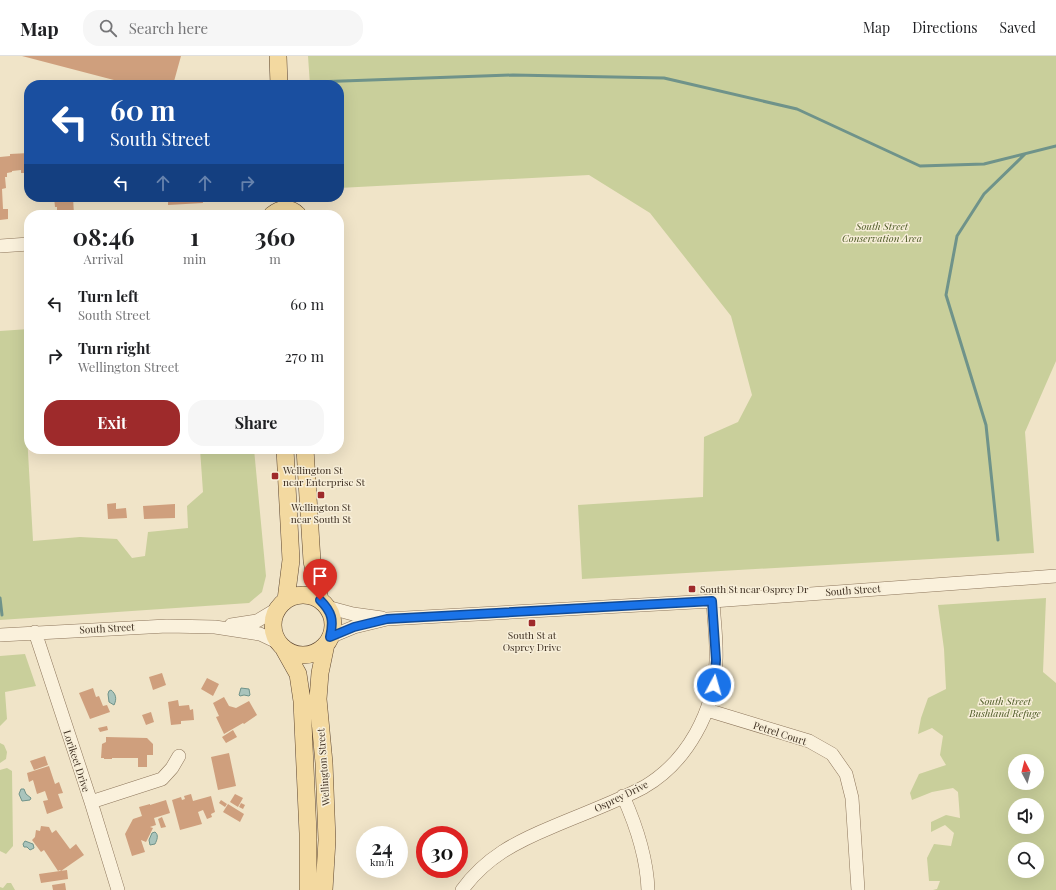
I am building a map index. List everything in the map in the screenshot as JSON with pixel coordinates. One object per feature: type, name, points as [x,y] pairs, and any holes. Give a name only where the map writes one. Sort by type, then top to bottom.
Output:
[{"type":"main road","points":[[278,56],[279,80]]},
{"type":"main road","name":"Wellington Street","points":[[285,454],[291,560],[282,605],[272,624],[274,634],[298,674],[302,701],[308,833],[308,890]]},
{"type":"main road","name":"Wellington Street","points":[[305,454],[312,561],[323,604],[332,616],[333,627],[328,640],[320,674],[318,699],[324,763],[327,840],[324,890]]},
{"type":"main road","points":[[282,605],[296,596],[303,595],[314,597],[323,604]]},
{"type":"main road","points":[[281,646],[289,652],[299,655],[308,655],[318,651],[328,640]]},
{"type":"street","points":[[0,246],[24,244]]},
{"type":"street","name":"South Street","points":[[328,640],[354,627],[387,619],[712,601],[1056,576]]},
{"type":"street","name":"Osprey Drive","points":[[462,890],[472,877],[493,857],[514,843],[644,787],[665,772],[684,751],[707,710],[714,685],[716,660],[712,601]]},
{"type":"street","name":"South Street","points":[[323,604],[353,614],[387,619]]},
{"type":"street","name":"South Street","points":[[215,628],[257,621],[282,605]]},
{"type":"street","name":"South Street","points":[[0,635],[167,626],[215,628],[260,634],[281,646]]},
{"type":"street","name":"Lorikeet Drive","points":[[35,632],[91,802],[118,890]]},
{"type":"street","name":"Petrel Court","points":[[707,710],[809,741],[832,754],[846,774],[852,798],[858,890]]},
{"type":"street","points":[[91,802],[162,779],[172,768],[179,756]]},
{"type":"street","points":[[623,796],[632,815],[644,858],[648,890]]},
{"type":"green space","name":"South Street Conservation Area","points":[[308,56],[1056,56],[1056,361],[1025,432],[1034,553],[582,579],[578,505],[703,497],[704,437],[738,422],[752,395],[731,316],[650,213],[589,175],[344,188],[344,80],[310,80]]},
{"type":"green space","points":[[24,329],[24,454],[28,454],[33,541],[80,537],[117,539],[132,558],[145,556],[148,532],[188,528],[187,506],[203,492],[200,454],[254,454],[266,576],[262,592],[249,603],[0,620],[0,331]]},
{"type":"green space","name":"South Street Bushland Refuge","points":[[1046,598],[1043,672],[1056,683],[1056,890],[933,890],[937,889],[940,881],[929,881],[927,858],[934,844],[951,846],[954,833],[945,825],[931,832],[931,822],[946,815],[960,818],[958,792],[953,788],[932,792],[912,800],[910,793],[919,774],[946,765],[940,755],[943,736],[932,728],[918,734],[921,718],[928,698],[946,689],[944,649],[938,605]]},
{"type":"green space","points":[[25,654],[36,686],[5,692],[7,719],[0,726],[0,656]]},
{"type":"green space","points":[[0,743],[4,745],[7,752],[6,759],[0,763]]},
{"type":"green space","points":[[7,768],[12,771],[13,846],[6,854],[0,851],[0,770]]},
{"type":"green space","points":[[7,883],[11,883],[15,890],[0,890],[0,887],[3,888]]},
{"type":"water","points":[[241,688],[249,689],[250,695],[240,696]]},
{"type":"water","points":[[111,690],[116,697],[114,705],[109,702],[108,694]]},
{"type":"water","points":[[21,789],[24,789],[26,794],[31,798],[30,800],[22,801],[19,794]]},
{"type":"water","points":[[155,832],[157,836],[155,844],[150,845],[149,840],[152,833]]},
{"type":"water","points":[[25,841],[33,844],[34,848],[30,850],[27,847],[24,847],[23,844]]},
{"type":"building","points":[[22,56],[181,56],[174,80],[114,80]]},
{"type":"building","points":[[24,153],[24,173],[21,173],[21,170],[7,173],[7,177],[5,177],[6,188],[2,189],[3,209],[8,209],[8,219],[0,220],[0,157],[10,156],[10,154]]},
{"type":"building","points":[[54,202],[73,202],[74,210],[57,210],[57,207],[55,207]]},
{"type":"building","points":[[168,202],[203,203],[168,205]]},
{"type":"building","points":[[116,503],[116,509],[126,508],[127,518],[108,519],[107,504]]},
{"type":"building","points":[[175,504],[175,518],[144,519],[143,506]]},
{"type":"building","points":[[162,673],[166,685],[153,690],[149,677]]},
{"type":"building","points":[[207,678],[219,684],[213,696],[201,689]]},
{"type":"building","points":[[93,688],[96,697],[99,696],[103,706],[107,705],[110,712],[90,719],[79,693]]},
{"type":"building","points":[[224,697],[229,706],[236,708],[249,701],[257,715],[244,724],[243,723],[224,734],[216,717],[219,716],[213,703]]},
{"type":"building","points":[[178,700],[179,706],[189,705],[190,710],[193,709],[194,720],[181,721],[181,724],[171,725],[168,702]]},
{"type":"building","points":[[151,712],[154,722],[146,725],[142,715]]},
{"type":"building","points":[[107,726],[108,730],[100,732],[98,728]]},
{"type":"building","points":[[233,730],[237,737],[226,743],[222,737]]},
{"type":"building","points":[[106,737],[147,738],[153,744],[153,755],[147,755],[147,767],[138,767],[138,758],[101,758],[102,744],[106,742]]},
{"type":"building","points":[[229,753],[236,786],[218,790],[211,757]]},
{"type":"building","points":[[45,756],[48,765],[34,770],[30,761]]},
{"type":"building","points":[[49,766],[55,784],[59,782],[63,793],[58,794],[63,808],[47,814],[43,801],[48,800],[45,791],[37,794],[33,780],[29,782],[27,773]]},
{"type":"building","points":[[191,794],[193,801],[211,796],[215,812],[211,814],[212,817],[207,819],[203,810],[198,812],[202,824],[180,830],[172,800],[181,797],[182,800],[185,799],[184,796]]},
{"type":"building","points":[[235,794],[243,798],[238,807],[230,802]]},
{"type":"building","points":[[166,800],[170,813],[154,818],[156,825],[150,827],[153,828],[146,842],[141,840],[145,852],[132,856],[125,834],[133,819],[142,816],[139,807]]},
{"type":"building","points":[[221,800],[227,804],[225,807],[219,803]]},
{"type":"building","points":[[241,803],[245,805],[243,809],[239,807]]},
{"type":"building","points":[[228,804],[244,814],[240,822],[223,812]]},
{"type":"building","points":[[162,817],[166,827],[161,828],[158,819]]},
{"type":"building","points":[[41,826],[49,827],[52,833],[56,830],[70,849],[76,844],[84,855],[61,871],[58,871],[44,850],[41,852],[32,840],[35,837],[36,830],[40,831]]},
{"type":"building","points":[[67,870],[68,879],[41,883],[39,874]]},
{"type":"building","points":[[65,883],[66,890],[53,890],[52,885]]},
{"type":"waterway","points":[[344,81],[513,75],[664,78],[797,109],[920,166],[984,164],[1056,146]]},
{"type":"waterway","points":[[998,540],[986,425],[946,295],[957,236],[984,194],[1025,154]]},
{"type":"waterway","points":[[0,598],[2,615]]},
{"type":"place","name":"Wellington St near Enterprise St","points":[[275,476]]},
{"type":"place","name":"Wellington St near South St","points":[[321,495]]},
{"type":"place","name":"South St near Osprey Dr","points":[[692,589]]},
{"type":"place","name":"South St at Osprey Drive","points":[[532,623]]},
{"type":"route","points":[[320,600],[327,607],[332,616],[333,627],[330,637],[354,627],[387,619],[712,601],[716,660],[714,685]]}]
